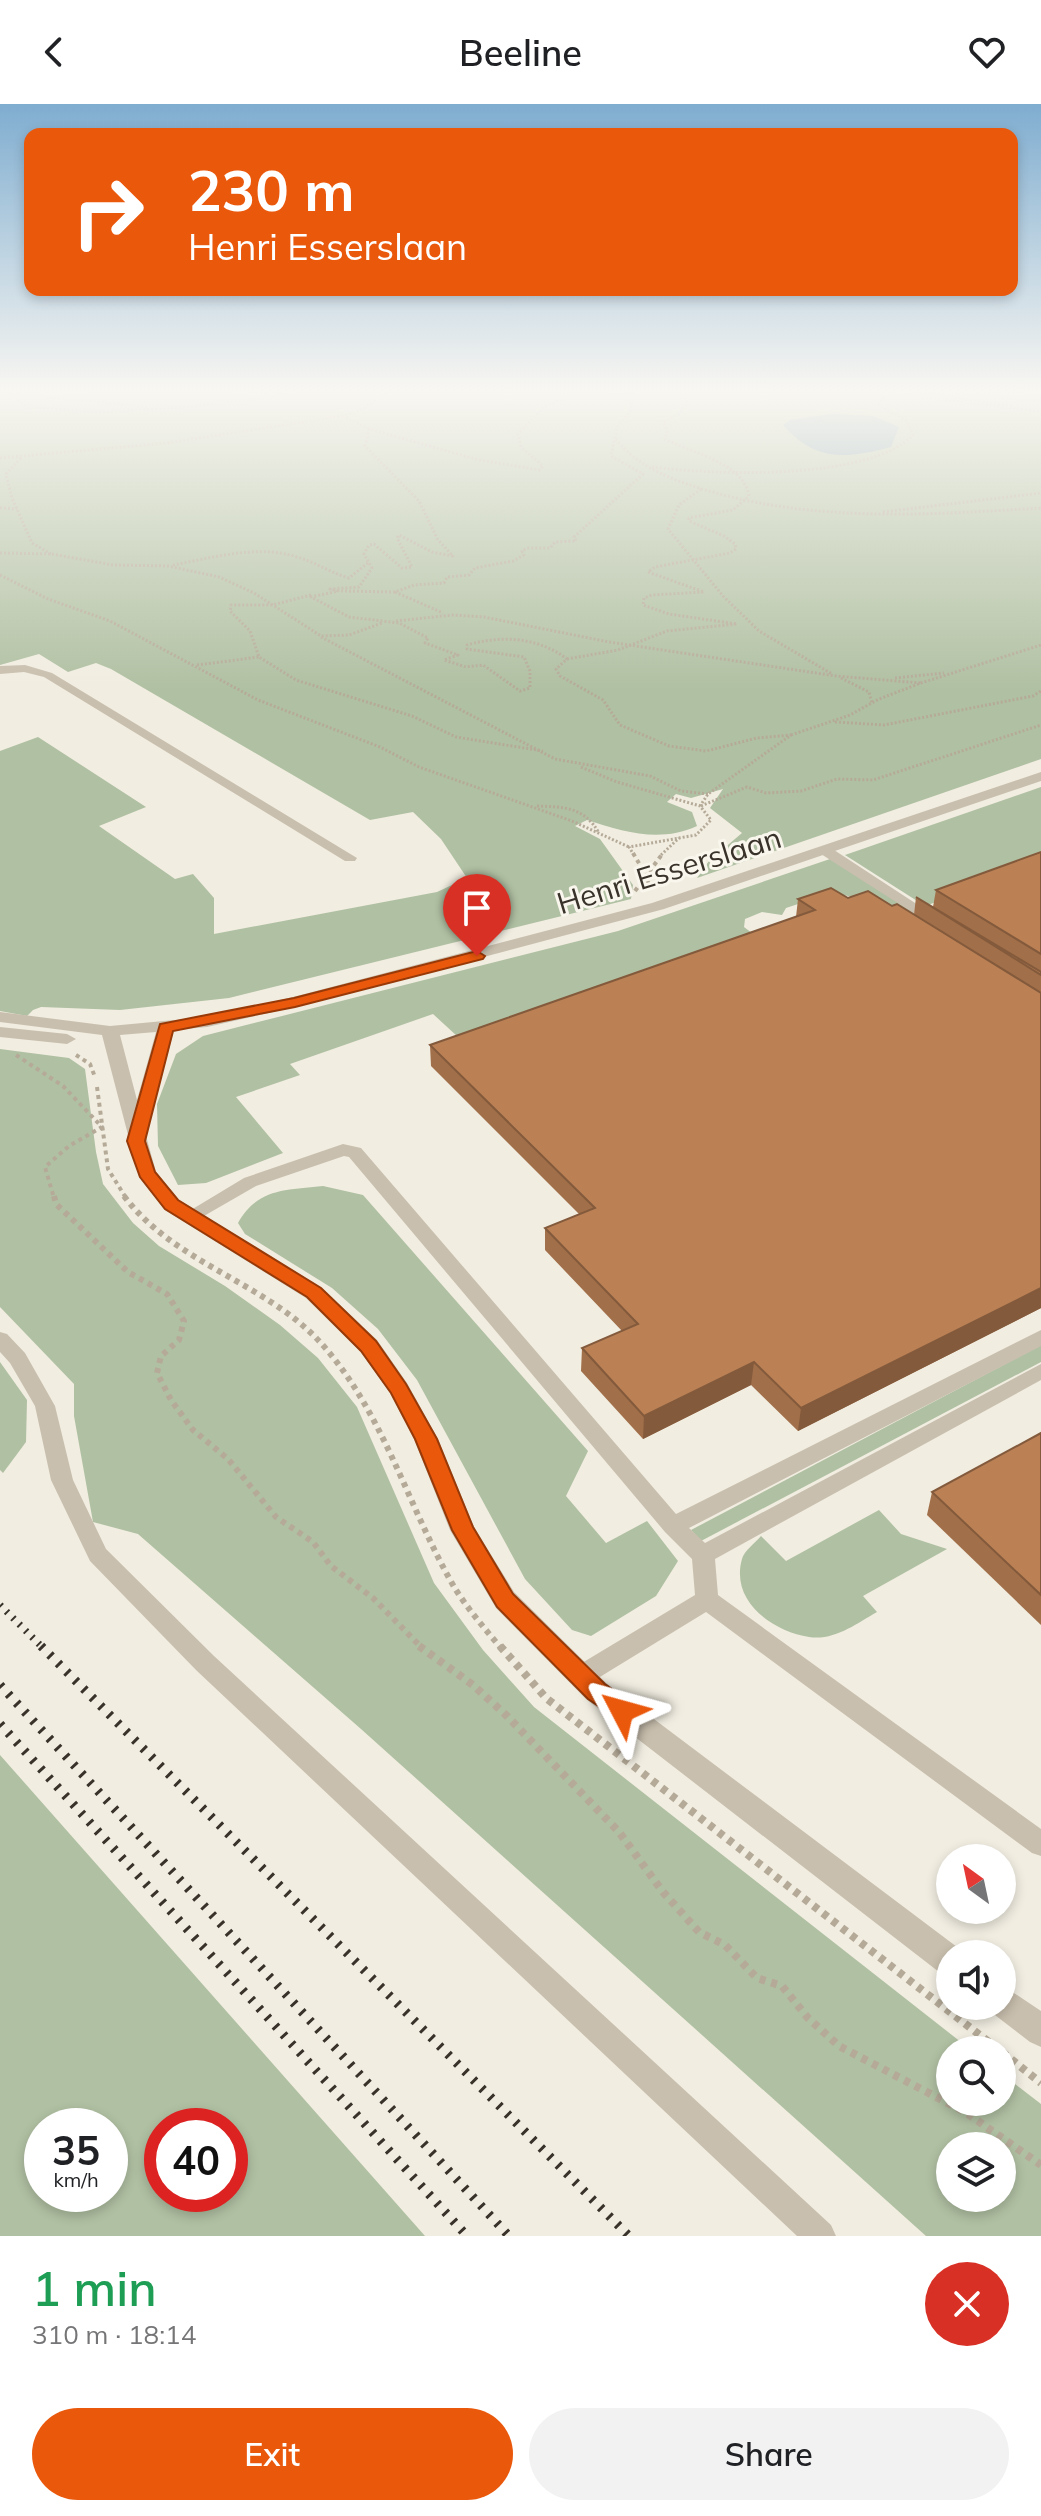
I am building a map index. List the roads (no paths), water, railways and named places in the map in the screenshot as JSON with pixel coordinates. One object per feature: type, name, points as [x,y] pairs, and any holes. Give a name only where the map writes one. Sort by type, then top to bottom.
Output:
[{"type":"street","name":"Henri Esserslaan","points":[[110,1031],[207,1022],[508,948],[658,906],[1041,776]]},
{"type":"street","points":[[0,1017],[110,1031]]},
{"type":"street","points":[[136,1141],[166,1027]]},
{"type":"street","points":[[0,1032],[80,1040],[110,1031]]},
{"type":"street","points":[[110,1031],[146,1173],[172,1205],[314,1293],[369,1346],[399,1389],[426,1439],[463,1530],[505,1600],[596,1691],[936,1950]]},
{"type":"street","points":[[1016,2012],[1041,2031]]},
{"type":"lane","points":[[0,670],[25,668],[48,675],[350,858]]},
{"type":"lane","points":[[826,851],[952,931]]},
{"type":"lane","points":[[190,1216],[250,1182],[343,1150],[355,1152],[673,1526],[703,1555],[707,1600],[1041,1844]]},
{"type":"lane","points":[[673,1526],[1041,1337]]},
{"type":"lane","points":[[0,1339],[18,1358],[45,1406],[62,1480],[98,1555],[205,1663],[820,2236]]},
{"type":"lane","points":[[703,1555],[1041,1371]]},
{"type":"lane","points":[[581,1676],[707,1600]]},
{"type":"railway","points":[[0,1605],[41,1646]]},
{"type":"railway","points":[[41,1646],[629,2236]]},
{"type":"railway","points":[[0,1685],[509,2236]]},
{"type":"railway","points":[[0,1724],[467,2236]]}]
